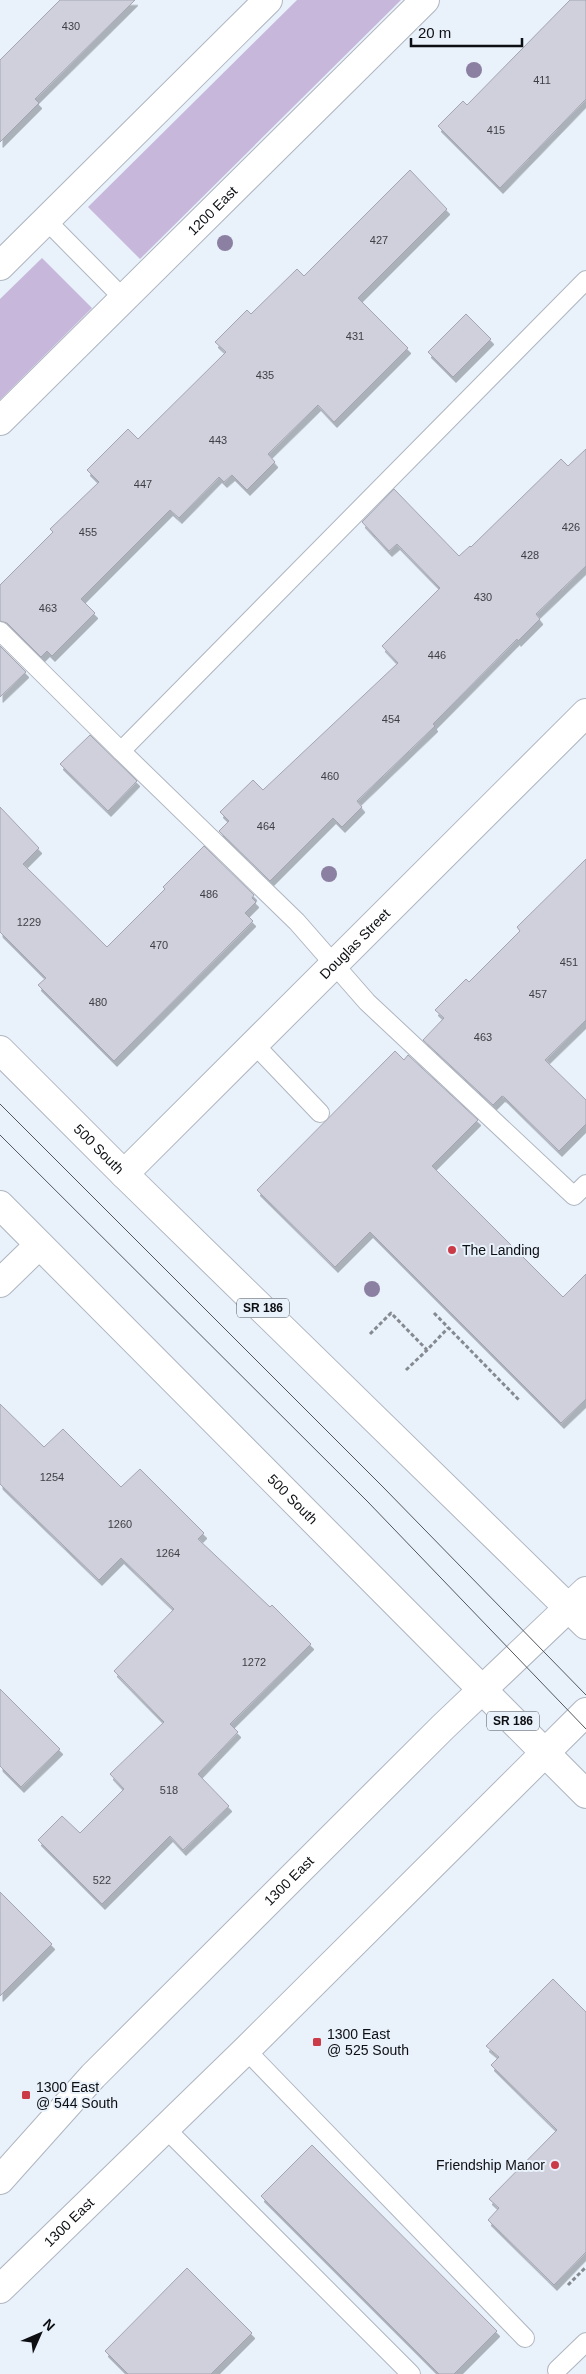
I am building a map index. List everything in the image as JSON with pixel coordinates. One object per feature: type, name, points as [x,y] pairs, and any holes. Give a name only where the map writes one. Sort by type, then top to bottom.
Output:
[{"type":"main road","points":[[0,266],[268,0]]},
{"type":"main road","name":"1200 East","points":[[0,421],[425,0]]},
{"type":"main road","name":"Douglas Street","points":[[124,1174],[586,713]]},
{"type":"main road","name":"500 South","points":[[0,1050],[124,1174],[580,1608]]},
{"type":"main road","name":"500 South","points":[[0,1205],[586,1794]]},
{"type":"main road","points":[[0,1283],[39,1246]]},
{"type":"main road","name":"1300 East","points":[[0,2180],[93,2076],[482,1690],[580,1608]]},
{"type":"main road","name":"1300 East","points":[[0,2290],[166,2129],[586,1712]]},
{"type":"lane","points":[[46,220],[124,299]]},
{"type":"lane","points":[[121,751],[586,280]]},
{"type":"lane","points":[[0,631],[297,922],[367,1002],[574,1196],[586,1184]]},
{"type":"lane","points":[[254,1044],[320,1113]]},
{"type":"lane","points":[[246,2050],[525,2338]]},
{"type":"lane","points":[[166,2129],[411,2374]]},
{"type":"lane","points":[[557,2370],[586,2342]]},
{"type":"path","points":[[370,1334],[391,1313],[427,1350]]},
{"type":"path","points":[[434,1313],[520,1401]]},
{"type":"path","points":[[406,1370],[448,1328]]},
{"type":"path","points":[[568,2285],[586,2267]]},
{"type":"shaded area","points":[[297,0],[401,0],[140,259],[88,207]]},
{"type":"shaded area","points":[[42,258],[92,308],[0,400],[0,299]]},
{"type":"building","points":[[60,0],[135,0],[35,99],[39,103],[0,142],[0,60]]},
{"type":"building","points":[[570,0],[586,0],[586,99],[500,188],[438,126],[463,101],[467,105]]},
{"type":"building","points":[[410,170],[447,209],[358,298],[408,348],[334,422],[318,405],[268,454],[275,462],[247,490],[232,475],[224,482],[219,477],[179,518],[170,510],[81,599],[95,613],[52,656],[47,651],[41,657],[7,623],[0,621],[0,585],[53,532],[50,529],[99,482],[87,470],[128,429],[138,439],[226,352],[215,342],[247,310],[251,314],[297,269],[304,276]]},
{"type":"building","points":[[466,314],[491,339],[453,377],[428,352]]},
{"type":"building","points":[[586,449],[586,566],[536,614],[540,619],[518,641],[517,639],[433,724],[435,726],[357,801],[362,807],[342,827],[333,818],[270,881],[219,831],[229,821],[220,812],[253,780],[263,790],[398,663],[382,646],[440,588],[397,544],[389,551],[362,522],[394,489],[459,556],[471,547],[561,459],[568,466]]},
{"type":"building","points":[[0,646],[26,672],[0,697]]},
{"type":"building","points":[[90,735],[137,781],[108,811],[60,764]]},
{"type":"building","points":[[0,807],[39,848],[23,864],[107,947],[165,889],[163,887],[204,846],[254,895],[252,898],[256,902],[245,913],[253,921],[114,1061],[38,985],[46,978],[0,932]]},
{"type":"building","points":[[586,859],[586,1020],[545,1060],[586,1100],[586,1124],[559,1151],[504,1097],[502,1096],[493,1105],[423,1040],[444,1018],[435,1010],[466,979],[469,982],[520,931],[517,927]]},
{"type":"building","name":"The Landing","points":[[395,1051],[404,1060],[408,1055],[478,1120],[432,1166],[563,1297],[586,1274],[586,1399],[561,1423],[370,1232],[335,1267],[257,1190]]},
{"type":"building","points":[[0,1404],[44,1447],[63,1429],[121,1487],[140,1469],[204,1533],[198,1539],[270,1607],[272,1605],[311,1644],[230,1724],[238,1732],[198,1774],[229,1806],[183,1850],[170,1836],[102,1904],[38,1840],[62,1816],[80,1833],[124,1789],[110,1774],[164,1722],[114,1671],[174,1609],[121,1558],[99,1580],[0,1484]]},
{"type":"building","points":[[0,1689],[60,1749],[21,1787],[0,1766]]},
{"type":"building","points":[[0,1892],[52,1944],[0,1996]]},
{"type":"building","name":"Friendship Manor","points":[[553,1979],[586,2012],[586,2252],[554,2285],[488,2220],[499,2208],[489,2199],[557,2130],[491,2065],[499,2057],[486,2046]]},
{"type":"building","points":[[312,2145],[497,2331],[454,2374],[439,2374],[261,2196]]},
{"type":"building","points":[[187,2268],[252,2333],[211,2374],[128,2374],[105,2351]]},
{"type":"tram line","points":[[0,1104],[383,1487],[586,1695]]},
{"type":"tram line","points":[[0,1135],[368,1502],[586,1729]]},
{"type":"place","name":"The Landing","points":[[452,1250]]},
{"type":"place","name":"1300 East @ 525 South","points":[[317,2042]]},
{"type":"place","name":"1300 East @ 544 South","points":[[26,2095]]},
{"type":"place","name":"Friendship Manor","points":[[555,2165]]}]
